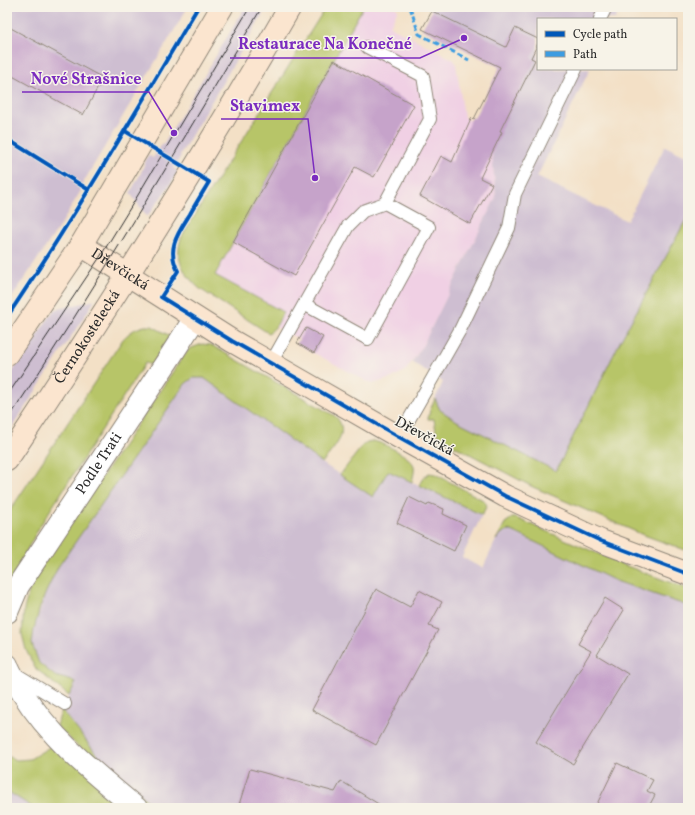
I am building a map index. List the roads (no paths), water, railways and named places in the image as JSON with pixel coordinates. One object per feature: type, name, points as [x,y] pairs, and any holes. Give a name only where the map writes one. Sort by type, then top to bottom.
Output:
[{"type":"main road","points":[[7,354],[81,245],[222,7]]},
{"type":"main road","name":"Černokostelecká","points":[[7,460],[86,341],[128,274],[200,158],[290,7]]},
{"type":"main road","name":"Dřevčická","points":[[81,245],[195,318],[271,363],[505,496],[601,541],[688,574]]},
{"type":"street","name":"Podle Trati","points":[[7,612],[18,586],[195,318]]},
{"type":"street","points":[[8,667],[25,697],[59,741],[136,808]]},
{"type":"lane","points":[[600,18],[606,7]]},
{"type":"lane","points":[[271,363],[348,226],[363,212],[385,203],[430,119],[423,76],[367,46]]},
{"type":"lane","points":[[399,437],[460,330],[509,228],[515,194],[576,70]]},
{"type":"lane","points":[[304,304],[368,339],[429,227],[385,203]]},
{"type":"lane","points":[[8,667],[65,704]]},
{"type":"tram line","points":[[7,396],[100,257],[250,7]]},
{"type":"tram line","points":[[7,421],[105,268],[169,164],[262,7]]},
{"type":"place","name":"Restaurace Na Konečné","points":[[464,38]]},
{"type":"place","name":"Nové Strašnice","points":[[174,133]]},
{"type":"place","name":"Stavimex","points":[[315,178]]}]
